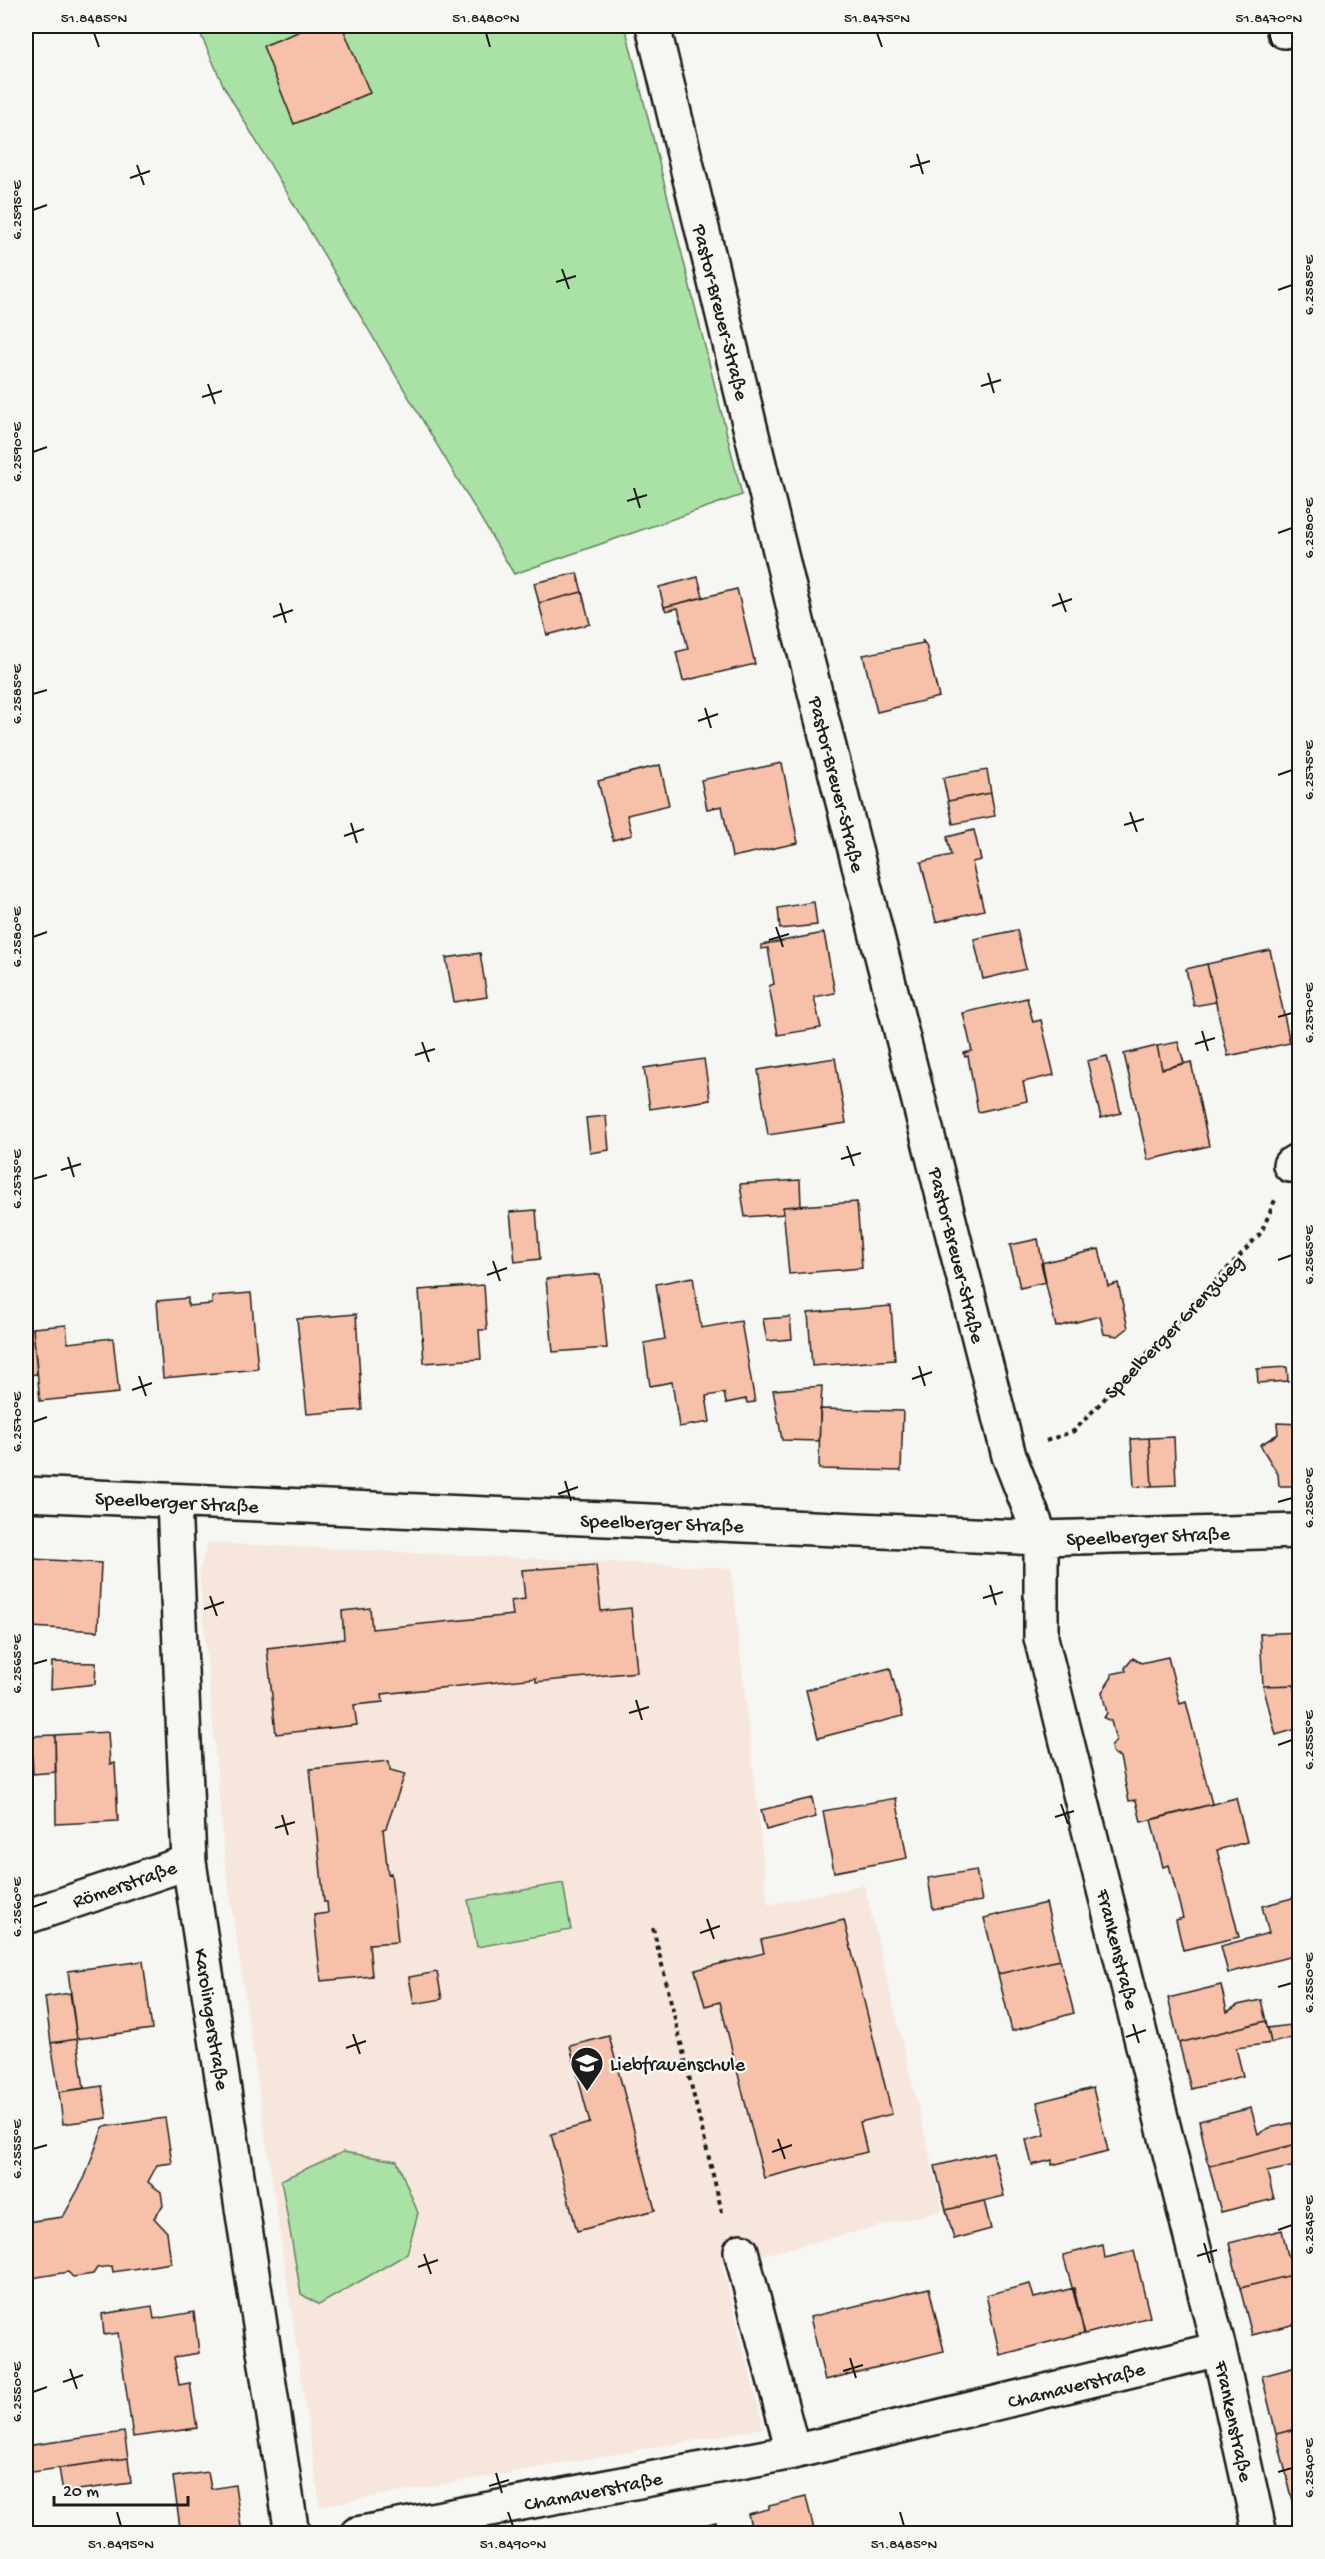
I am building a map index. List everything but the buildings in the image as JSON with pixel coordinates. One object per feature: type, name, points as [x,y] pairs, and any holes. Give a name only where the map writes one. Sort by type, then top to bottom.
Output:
[{"type":"street","name":"Pastor-Breuer-Straße","points":[[653,26],[798,625],[1009,1456],[1041,1538]]},
{"type":"street","name":"Speelberger Straße","points":[[26,1494],[1041,1538],[1299,1531]]},
{"type":"street","name":"Karolingerstraße","points":[[174,1501],[189,1862],[292,2534]]},
{"type":"street","name":"Frankenstraße","points":[[1041,1538],[1041,1638],[1219,2349],[1260,2534]]},
{"type":"street","name":"Römerstraße","points":[[26,1917],[189,1862]]},
{"type":"street","points":[[741,2251],[793,2452]]},
{"type":"street","name":"Chamaverstraße","points":[[357,2534],[793,2452],[1219,2349]]},
{"type":"path","name":"Speelberger Grenzweg","points":[[1009,1456],[1074,1431],[1261,1233],[1295,1162]]},
{"type":"path","points":[[653,1928],[729,2243],[741,2251]]},
{"type":"shaded area","name":"Liebfrauenschule","points":[[208,1543],[731,1568],[768,1905],[864,1885],[943,2210],[722,2265],[764,2428],[320,2506],[225,1861],[199,1570]]},
{"type":"green space","points":[[197,26],[625,26],[742,495],[514,574],[224,87]]},
{"type":"green space","points":[[563,1883],[571,1930],[477,1947],[468,1900]]},
{"type":"green space","points":[[343,2152],[397,2161],[418,2213],[407,2254],[319,2305],[301,2294],[281,2180]]},
{"type":"place","name":"Liebfrauenschule","points":[[587,2092]]}]
